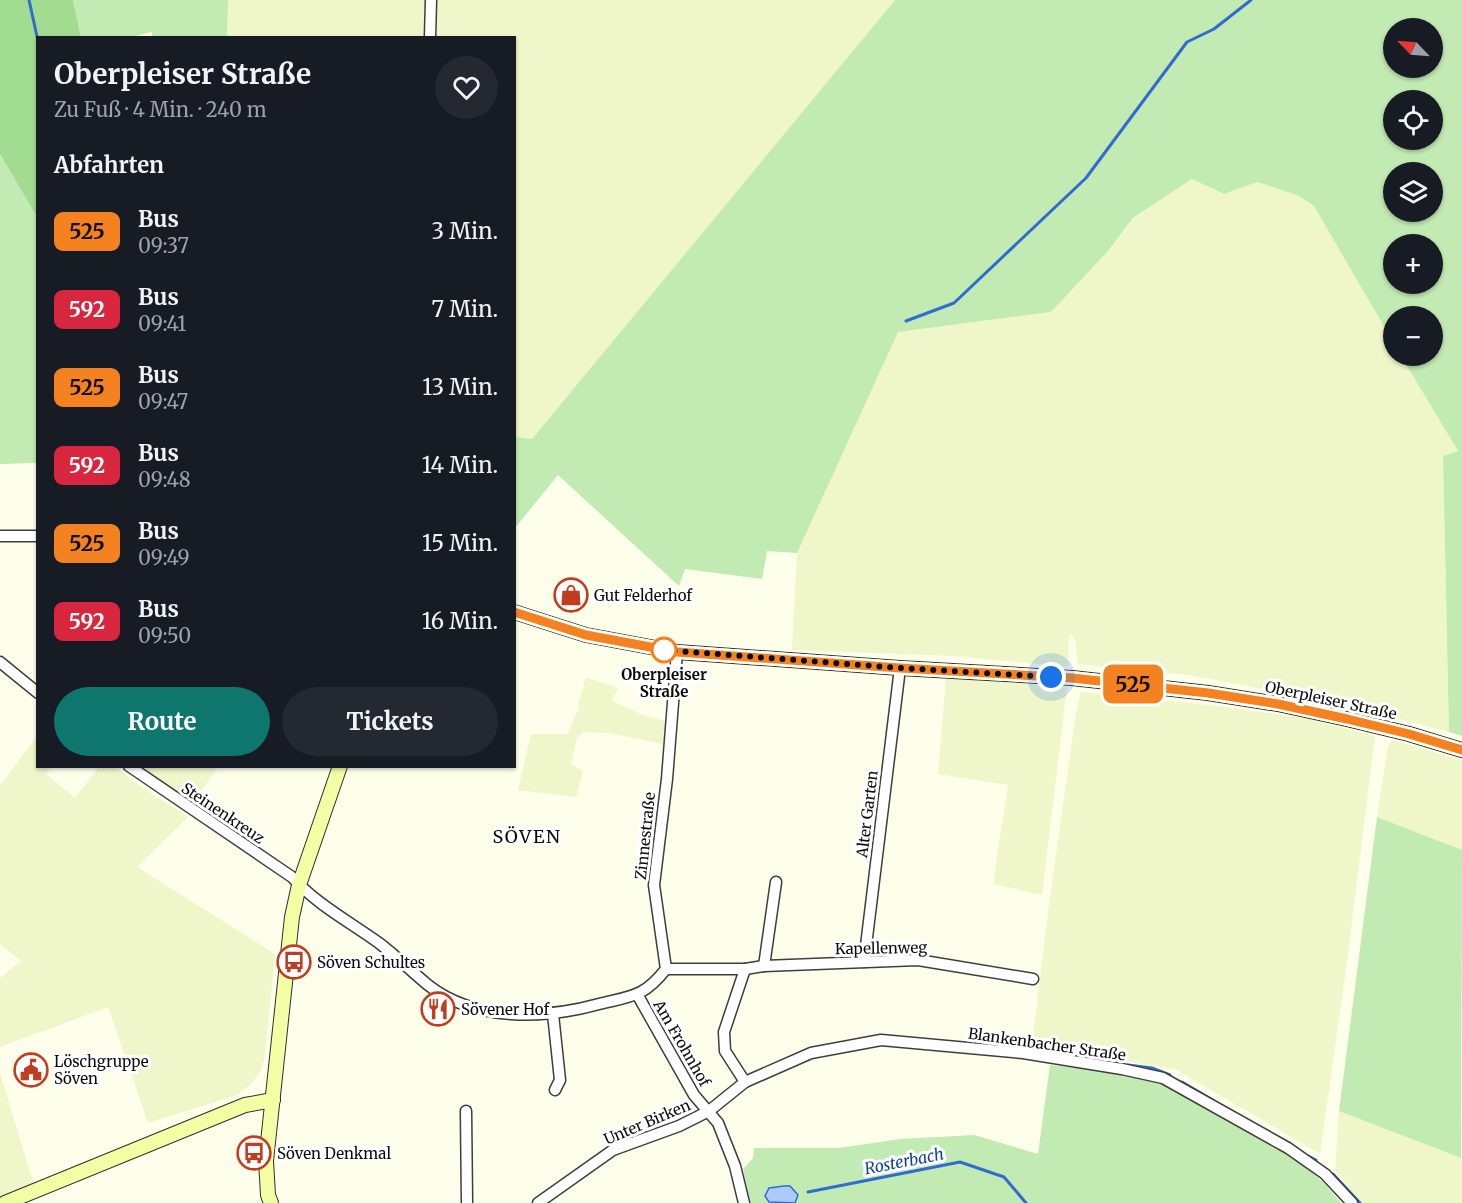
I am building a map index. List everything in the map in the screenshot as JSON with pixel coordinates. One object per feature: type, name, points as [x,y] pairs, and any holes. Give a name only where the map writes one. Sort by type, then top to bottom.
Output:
[{"type":"main road","name":"Oberpleiser Straße","points":[[516,613],[586,635],[677,652],[1072,678],[1208,693],[1278,704],[1347,719],[1462,750]]},
{"type":"main road","points":[[271,1203],[266,1178],[266,1161],[292,917],[299,885],[339,768]]},
{"type":"main road","points":[[5,1203],[245,1105],[273,1100]]},
{"type":"street","points":[[430,36],[431,0]]},
{"type":"street","points":[[0,536],[36,536]]},
{"type":"street","name":"Zinnestraße","points":[[666,969],[654,885],[667,779],[677,652]]},
{"type":"street","points":[[0,662],[36,691]]},
{"type":"street","name":"Alter Garten","points":[[864,962],[900,668]]},
{"type":"street","name":"Steinenkreuz","points":[[130,768],[292,877],[299,885]]},
{"type":"street","points":[[764,966],[776,882]]},
{"type":"street","points":[[299,885],[308,894],[391,952],[429,986],[472,1007],[508,1014],[553,1014],[583,1009],[637,994],[653,985],[666,969]]},
{"type":"street","name":"Kapellenweg","points":[[666,969],[746,969],[764,966],[918,960],[1034,979]]},
{"type":"street","points":[[745,1082],[725,1051],[724,1032],[746,969]]},
{"type":"street","name":"Am Frohnhof","points":[[637,994],[694,1095],[718,1123],[735,1166],[744,1203]]},
{"type":"street","points":[[553,1014],[560,1080],[555,1090]]},
{"type":"street","name":"Blankenbacher Straße","points":[[710,1111],[745,1082],[811,1053],[881,1040],[1023,1053],[1162,1077],[1288,1148],[1325,1174],[1352,1203]]},
{"type":"street","points":[[466,1111],[467,1203]]},
{"type":"street","name":"Unter Birken","points":[[538,1203],[613,1150],[679,1126],[710,1111]]},
{"type":"green space","points":[[0,0],[73,0],[81,36],[36,36],[36,215],[0,154]]},
{"type":"green space","points":[[73,0],[228,0],[227,36],[152,36],[152,32],[135,36],[81,36]]},
{"type":"green space","points":[[228,0],[425,0],[424,36],[227,36]]},
{"type":"green space","points":[[437,0],[895,0],[532,439],[516,437],[516,36],[436,36]]},
{"type":"green space","points":[[895,0],[1462,0],[1462,736],[1449,732],[1443,456],[1458,451],[1407,366],[1443,366],[1443,306],[1383,306],[1383,325],[1314,206],[1299,196],[1257,182],[1224,194],[1192,179],[1133,218],[1108,251],[1051,312],[898,332],[797,553],[767,551],[762,579],[685,569],[679,586],[558,475],[516,527],[516,437],[532,439]]},
{"type":"green space","points":[[0,154],[36,215],[36,463],[0,464]]},
{"type":"green space","points":[[1192,179],[1224,194],[1256,182],[1299,196],[1314,206],[1383,325],[1383,366],[1407,366],[1458,451],[1443,456],[1449,732],[1338,703],[1188,675],[1078,664],[1075,638],[1069,634],[1068,667],[953,656],[792,650],[797,553],[897,332],[1051,312],[1108,251],[1134,218]]},
{"type":"green space","points":[[586,677],[618,688],[612,701],[645,716],[666,721],[663,744],[608,733],[584,732],[577,737],[571,764],[583,771],[576,797],[518,790],[531,734],[567,734],[580,706],[578,705]]},
{"type":"green space","points":[[946,678],[1067,687],[1042,895],[993,884],[1008,785],[938,774]]},
{"type":"green space","points":[[1081,692],[1209,705],[1305,718],[1375,736],[1320,1154],[1177,1070],[1032,1045],[1048,912],[1076,713]]},
{"type":"green space","points":[[36,737],[36,768],[50,768],[46,774],[75,798],[98,768],[116,768],[188,817],[137,867],[275,954],[265,1056],[261,1071],[250,1085],[237,1095],[148,1123],[108,1007],[0,1047],[0,978],[21,961],[0,944],[0,786]]},
{"type":"green space","points":[[1392,740],[1462,760],[1462,850],[1377,817],[1388,746]]},
{"type":"green space","points":[[141,768],[217,768],[192,804]]},
{"type":"green space","points":[[1377,817],[1462,850],[1461,1158],[1339,1111]]},
{"type":"green space","points":[[1050,1065],[1124,1073],[1164,1085],[1290,1154],[1324,1183],[1341,1203],[749,1203],[743,1169],[753,1158],[754,1148],[839,1148],[900,1139],[974,1135],[1038,1154]]},
{"type":"green space","points":[[0,1073],[34,1185],[0,1199]]},
{"type":"green space","points":[[1339,1111],[1461,1158],[1462,1151],[1462,1203],[1362,1203],[1335,1171]]},
{"type":"water","points":[[790,1186],[798,1195],[795,1203],[769,1202],[765,1196],[769,1188]]},
{"type":"waterway","points":[[29,0],[37,36]]},
{"type":"waterway","points":[[906,321],[954,303],[1086,178],[1187,42],[1214,29],[1251,0]]},
{"type":"waterway","points":[[1128,1065],[1152,1068],[1170,1075]]},
{"type":"waterway","points":[[1182,1082],[1214,1101]]},
{"type":"waterway","points":[[1308,1156],[1316,1160]]},
{"type":"waterway","name":"Rosterbach","points":[[808,1192],[960,1162],[1004,1177],[1026,1203]]},
{"type":"waterway","points":[[1333,1174],[1360,1203]]},
{"type":"bus line","name":"525","points":[[516,613],[586,635],[677,652],[1072,678],[1208,693],[1278,704],[1347,719],[1462,750]]},
{"type":"place","name":"Gut Felderhof","points":[[571,595]]},
{"type":"place","name":"Oberpleiser Straße","points":[[664,650]]},
{"type":"place","name":"Söven Schultes","points":[[294,962]]},
{"type":"place","name":"Sövener Hof","points":[[438,1009]]},
{"type":"place","name":"Löschgruppe Söven","points":[[31,1070]]},
{"type":"place","name":"Söven Denkmal","points":[[254,1153]]},
{"type":"district","name":"SÖVEN","points":[[527,836]]},
{"type":"route","points":[[664,650],[1051,677]]}]
